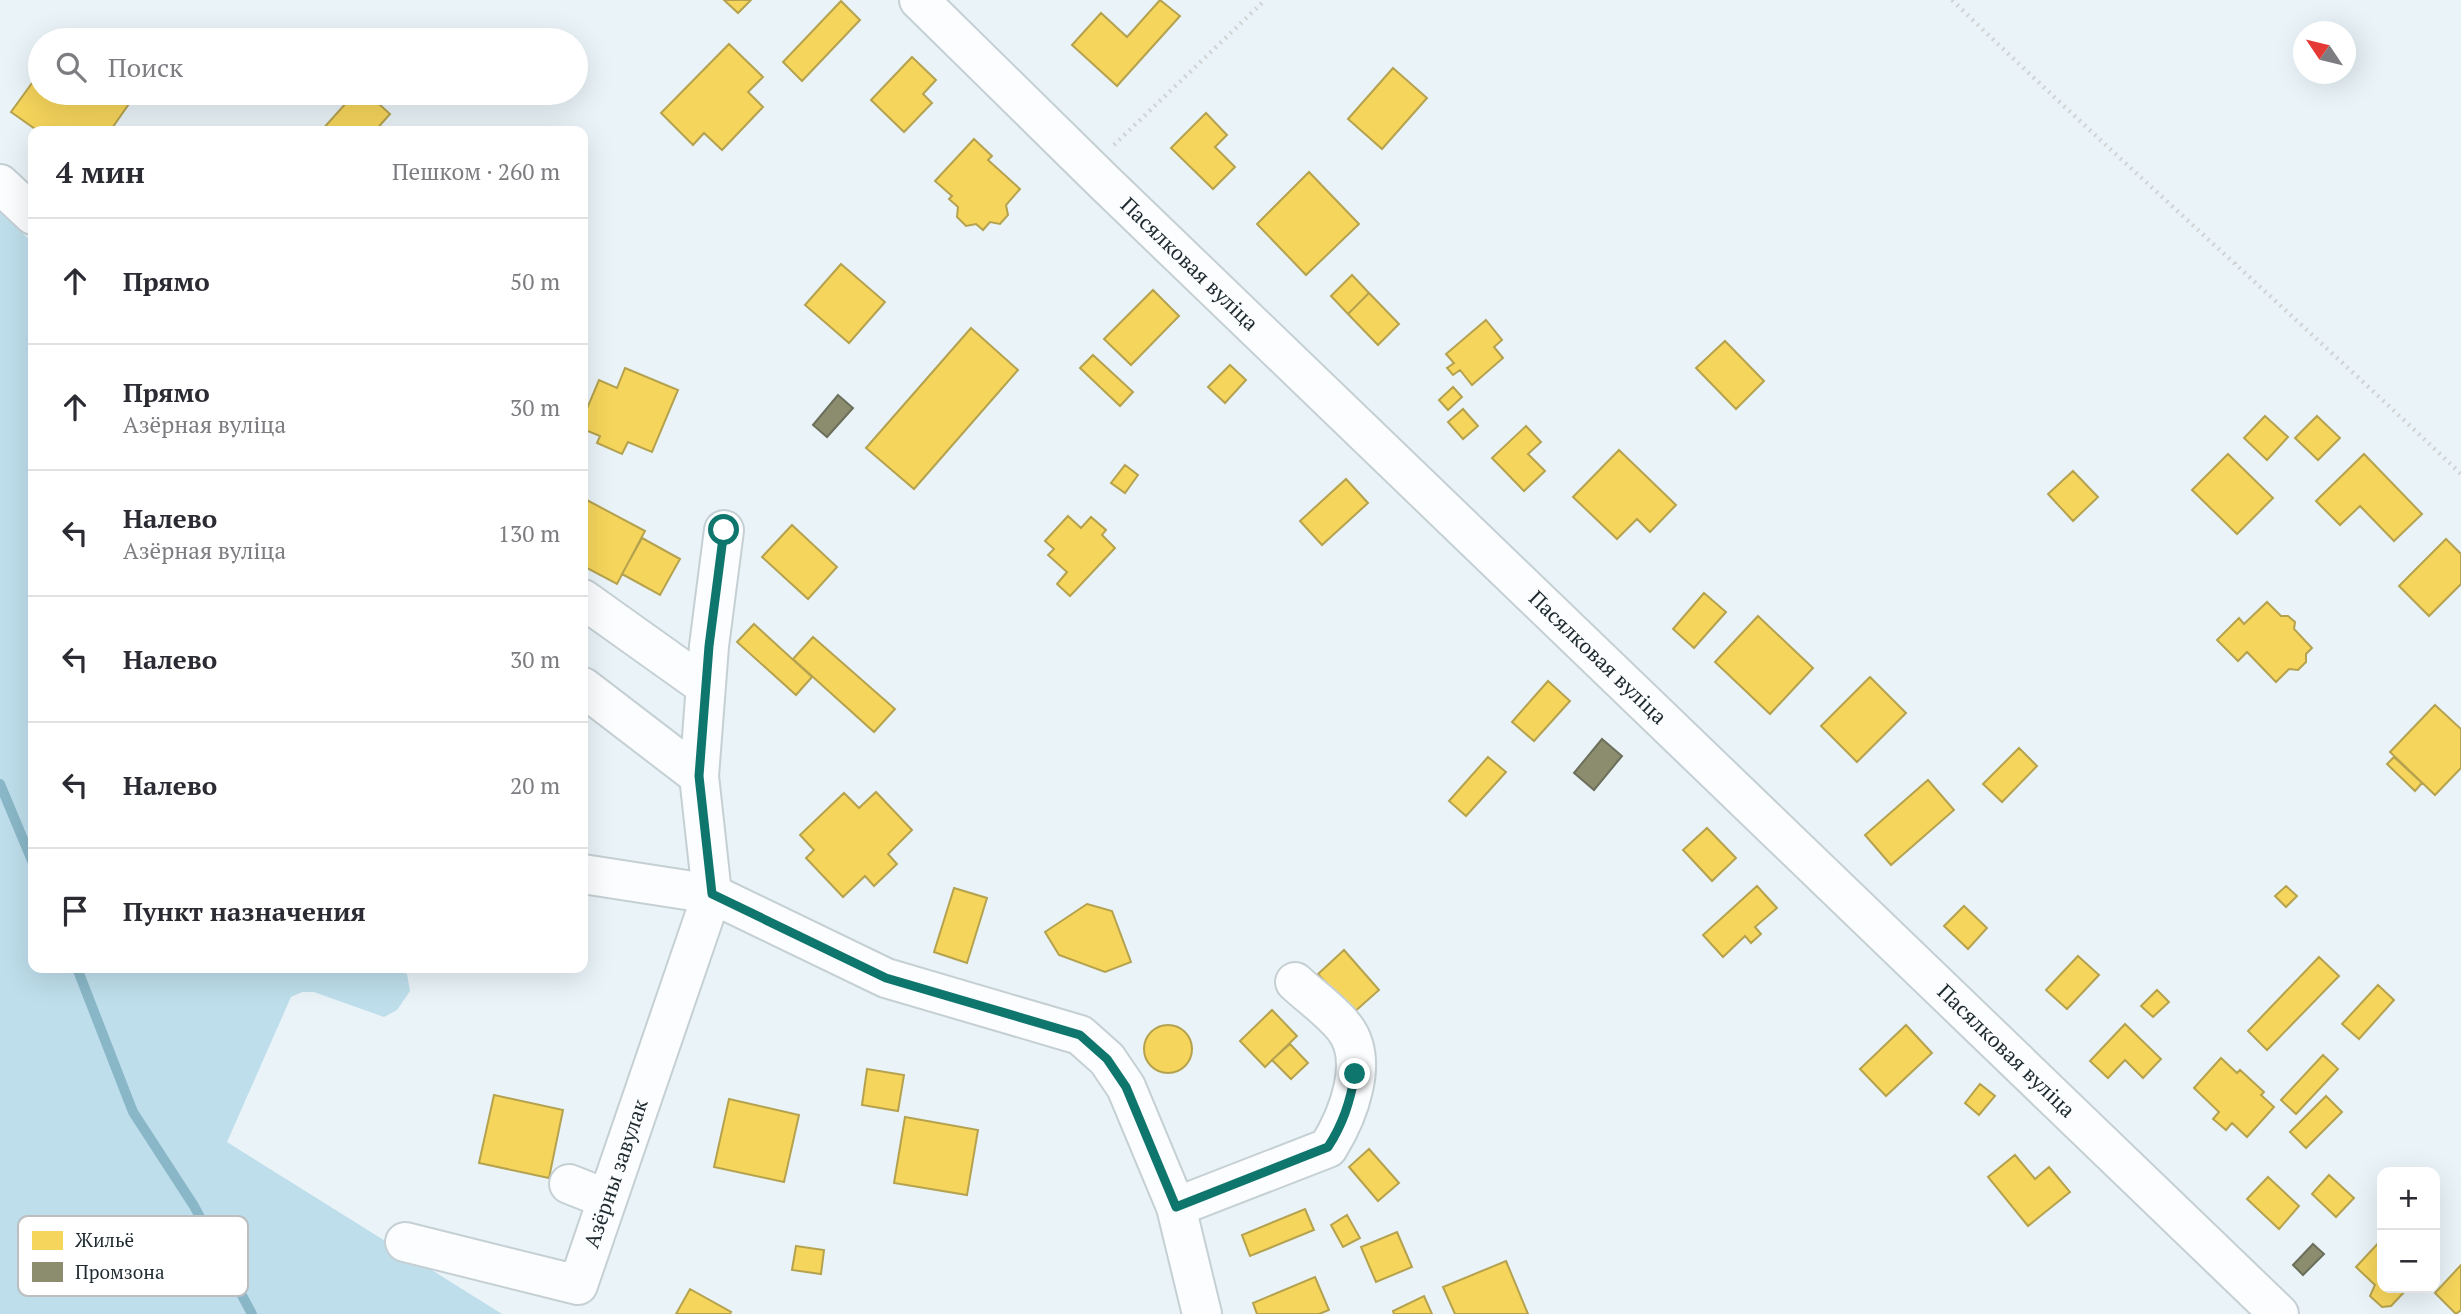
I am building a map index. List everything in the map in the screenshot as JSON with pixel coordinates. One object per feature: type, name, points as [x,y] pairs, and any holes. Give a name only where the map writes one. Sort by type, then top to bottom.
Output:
[{"type":"street","name":"Пасялковая вуліца","points":[[919,0],[2279,1314]]},
{"type":"street","points":[[0,184],[28,210]]},
{"type":"street","points":[[712,894],[699,776],[705,686],[724,530]]},
{"type":"street","points":[[588,603],[705,686]]},
{"type":"street","points":[[588,691],[699,776]]},
{"type":"street","points":[[588,875],[712,894],[886,978],[1080,1035],[1107,1059],[1126,1087],[1176,1207],[1202,1314]]},
{"type":"street","name":"Азёрны завулак","points":[[405,1242],[578,1285],[712,894]]},
{"type":"street","points":[[1176,1207],[1328,1147],[1343,1125],[1355,1074],[1354,1048],[1344,1027],[1295,982]]},
{"type":"street","points":[[569,1184],[607,1199]]},
{"type":"path","points":[[1090,167],[1265,0]]},
{"type":"path","points":[[1952,0],[2062,106],[2461,474]]},
{"type":"shaded area","points":[[0,212],[28,238],[28,973],[406,973],[410,991],[397,1010],[384,1017],[314,992],[302,992],[291,997],[227,1142],[502,1314],[0,1314]]},
{"type":"building: Жильё","points":[[724,0],[751,0],[738,13]]},
{"type":"building: Жильё","points":[[1160,0],[1180,16],[1117,86],[1072,45],[1101,13],[1127,37]]},
{"type":"building: Жильё","points":[[841,1],[860,20],[802,81],[783,62]]},
{"type":"building: Жильё","points":[[729,44],[763,77],[748,92],[763,107],[722,150],[704,133],[693,145],[661,113]]},
{"type":"building: Жильё","points":[[912,57],[936,80],[923,94],[932,103],[904,132],[871,100]]},
{"type":"building: Жильё","points":[[1393,68],[1427,98],[1382,149],[1348,119]]},
{"type":"building: Жильё","points":[[28,89],[28,105],[128,105],[114,126],[31,126],[11,112]]},
{"type":"building: Жильё","points":[[344,105],[380,105],[390,114],[379,126],[325,126]]},
{"type":"building: Жильё","points":[[1206,113],[1227,135],[1215,147],[1235,167],[1213,189],[1171,148]]},
{"type":"building: Жильё","points":[[974,139],[992,156],[988,160],[1020,189],[1006,205],[1008,215],[1000,224],[990,222],[983,230],[976,224],[966,226],[957,217],[958,207],[949,199],[952,196],[935,181]]},
{"type":"building: Жильё","points":[[1309,172],[1359,224],[1306,275],[1257,224]]},
{"type":"building: Жильё","points":[[841,264],[885,302],[849,343],[805,305]]},
{"type":"building: Жильё","points":[[1352,275],[1369,293],[1348,314],[1331,296]]},
{"type":"building: Жильё","points":[[1153,290],[1179,316],[1131,365],[1104,339]]},
{"type":"building: Жильё","points":[[1369,293],[1399,324],[1378,345],[1348,314]]},
{"type":"building: Жильё","points":[[1486,320],[1502,340],[1494,347],[1503,358],[1472,385],[1460,370],[1453,375],[1447,368],[1454,363],[1446,354]]},
{"type":"building: Жильё","points":[[971,328],[1018,370],[914,489],[866,448]]},
{"type":"building: Жильё","points":[[1725,341],[1764,381],[1736,409],[1696,368]]},
{"type":"building: Жильё","points":[[1093,355],[1133,392],[1120,406],[1080,368]]},
{"type":"building: Жильё","points":[[1230,365],[1246,380],[1225,403],[1208,387]]},
{"type":"building: Жильё","points":[[625,368],[678,390],[652,452],[628,442],[622,454],[597,443],[600,436],[588,431],[588,406],[599,380],[617,388]]},
{"type":"building: Жильё","points":[[1453,387],[1462,397],[1448,410],[1439,400]]},
{"type":"building: Жильё","points":[[1463,409],[1478,426],[1463,439],[1448,422]]},
{"type":"building: Жильё","points":[[2265,416],[2288,437],[2267,460],[2244,438]]},
{"type":"building: Жильё","points":[[2317,416],[2340,438],[2318,460],[2295,438]]},
{"type":"building: Жильё","points":[[1526,426],[1541,442],[1528,454],[1545,471],[1524,491],[1492,458]]},
{"type":"building: Жильё","points":[[1619,450],[1676,505],[1650,532],[1637,519],[1617,539],[1573,497]]},
{"type":"building: Жильё","points":[[2228,454],[2273,498],[2237,534],[2192,490]]},
{"type":"building: Жильё","points":[[2364,454],[2422,514],[2394,541],[2360,506],[2340,525],[2316,501]]},
{"type":"building: Жильё","points":[[1125,465],[1138,475],[1125,493],[1111,483]]},
{"type":"building: Жильё","points":[[2073,471],[2098,497],[2073,521],[2048,494]]},
{"type":"building: Жильё","points":[[1346,479],[1368,503],[1322,545],[1300,521]]},
{"type":"building: Жильё","points":[[588,501],[645,531],[617,584],[588,569]]},
{"type":"building: Жильё","points":[[1068,516],[1081,528],[1091,517],[1106,530],[1102,535],[1115,548],[1070,596],[1057,584],[1067,572],[1048,555],[1054,549],[1045,541]]},
{"type":"building: Жильё","points":[[792,525],[837,567],[808,599],[762,557]]},
{"type":"building: Жильё","points":[[642,538],[680,559],[660,595],[622,574]]},
{"type":"building: Жильё","points":[[2446,539],[2461,554],[2461,584],[2429,616],[2399,586]]},
{"type":"building: Жильё","points":[[1704,593],[1726,612],[1694,648],[1673,629]]},
{"type":"building: Жильё","points":[[2267,602],[2281,616],[2288,616],[2295,622],[2294,629],[2312,648],[2306,654],[2306,662],[2298,670],[2289,669],[2276,682],[2247,652],[2238,661],[2217,640],[2239,618],[2244,624]]},
{"type":"building: Жильё","points":[[1758,616],[1813,668],[1770,714],[1715,662]]},
{"type":"building: Жильё","points":[[754,624],[812,677],[796,695],[737,642]]},
{"type":"building: Жильё","points":[[813,637],[895,709],[874,732],[793,659]]},
{"type":"building: Жильё","points":[[1870,677],[1906,713],[1857,762],[1821,726]]},
{"type":"building: Жильё","points":[[1548,681],[1570,701],[1534,741],[1512,722]]},
{"type":"building: Жильё","points":[[2435,705],[2461,729],[2461,768],[2435,795],[2390,752]]},
{"type":"building: Жильё","points":[[2019,748],[2037,766],[2002,802],[1983,784]]},
{"type":"building: Жильё","points":[[1488,757],[1506,772],[1466,816],[1449,801]]},
{"type":"building: Жильё","points":[[2394,757],[2422,783],[2415,791],[2387,764]]},
{"type":"building: Жильё","points":[[1928,780],[1954,810],[1891,865],[1865,835]]},
{"type":"building: Жильё","points":[[876,792],[912,830],[888,854],[897,864],[874,886],[865,876],[843,897],[806,858],[814,850],[800,835],[844,793],[859,808]]},
{"type":"building: Жильё","points":[[1707,828],[1736,858],[1712,881],[1683,850]]},
{"type":"building: Жильё","points":[[1757,886],[1777,908],[1755,927],[1761,934],[1751,943],[1745,936],[1723,957],[1703,935]]},
{"type":"building: Жильё","points":[[2286,886],[2297,896],[2286,907],[2275,896]]},
{"type":"building: Жильё","points":[[954,888],[987,898],[967,963],[934,952]]},
{"type":"building: Жильё","points":[[1087,904],[1112,911],[1131,962],[1105,972],[1059,955],[1045,932]]},
{"type":"building: Жильё","points":[[1964,906],[1987,928],[1968,949],[1944,926]]},
{"type":"building: Жильё","points":[[1344,950],[1379,990],[1353,1013],[1318,974]]},
{"type":"building: Жильё","points":[[2078,956],[2099,975],[2067,1009],[2046,990]]},
{"type":"building: Жильё","points":[[2319,957],[2339,976],[2267,1050],[2248,1031]]},
{"type":"building: Жильё","points":[[2378,985],[2394,1000],[2359,1039],[2342,1024]]},
{"type":"building: Жильё","points":[[2157,990],[2169,1002],[2153,1017],[2141,1006]]},
{"type":"building: Жильё","points":[[1272,1010],[1297,1036],[1265,1067],[1240,1041]]},
{"type":"building: Жильё","points":[[2125,1024],[2161,1059],[2143,1078],[2125,1060],[2108,1078],[2090,1061]]},
{"type":"building: Жильё","points":[[1168,1025],[1185,1032],[1192,1049],[1185,1066],[1168,1073],[1151,1066],[1144,1049],[1151,1032]]},
{"type":"building: Жильё","points":[[1906,1025],[1932,1053],[1886,1096],[1860,1069]]},
{"type":"building: Жильё","points":[[1290,1044],[1308,1063],[1291,1079],[1272,1060]]},
{"type":"building: Жильё","points":[[2323,1055],[2338,1069],[2296,1114],[2281,1100]]},
{"type":"building: Жильё","points":[[2221,1058],[2237,1073],[2240,1070],[2264,1092],[2261,1095],[2274,1107],[2247,1137],[2232,1123],[2226,1130],[2213,1119],[2219,1112],[2194,1088]]},
{"type":"building: Жильё","points":[[867,1069],[904,1075],[898,1111],[862,1105]]},
{"type":"building: Жильё","points":[[1980,1084],[1995,1096],[1979,1115],[1965,1103]]},
{"type":"building: Жильё","points":[[494,1095],[563,1110],[549,1178],[479,1163]]},
{"type":"building: Жильё","points":[[2326,1096],[2342,1112],[2306,1148],[2290,1132]]},
{"type":"building: Жильё","points":[[729,1099],[799,1115],[784,1182],[714,1167]]},
{"type":"building: Жильё","points":[[905,1117],[978,1130],[967,1195],[894,1183]]},
{"type":"building: Жильё","points":[[1369,1149],[1399,1183],[1378,1201],[1349,1167]]},
{"type":"building: Жильё","points":[[2015,1155],[2035,1179],[2049,1167],[2070,1192],[2028,1226],[1988,1177]]},
{"type":"building: Жильё","points":[[2329,1175],[2354,1198],[2336,1217],[2312,1194]]},
{"type":"building: Жильё","points":[[2268,1177],[2299,1206],[2279,1229],[2247,1199]]},
{"type":"building: Жильё","points":[[1305,1209],[1314,1230],[1250,1256],[1242,1235]]},
{"type":"building: Жильё","points":[[1347,1215],[1360,1238],[1343,1247],[1331,1225]]},
{"type":"building: Жильё","points":[[1397,1232],[1412,1267],[1376,1282],[1361,1247]]},
{"type":"building: Жильё","points":[[2377,1244],[2377,1293],[2403,1293],[2391,1306],[2382,1307],[2370,1296],[2375,1285],[2356,1267]]},
{"type":"building: Жильё","points":[[796,1246],[824,1250],[821,1274],[792,1270]]},
{"type":"building: Жильё","points":[[1506,1261],[1528,1314],[1455,1314],[1443,1287]]},
{"type":"building: Жильё","points":[[2461,1265],[2461,1310],[2456,1314],[2435,1293],[2440,1293],[2440,1288]]},
{"type":"building: Жильё","points":[[1315,1277],[1329,1310],[1319,1314],[1257,1314],[1253,1303]]},
{"type":"building: Жильё","points":[[690,1289],[731,1312],[730,1314],[676,1314]]},
{"type":"building: Жильё","points":[[1424,1296],[1432,1314],[1394,1314],[1393,1311]]},
{"type":"building: Промзона","points":[[838,395],[853,408],[827,437],[813,425]]},
{"type":"building: Промзона","points":[[1602,739],[1622,756],[1594,790],[1574,773]]},
{"type":"building: Промзона","points":[[2313,1244],[2324,1254],[2303,1275],[2293,1265]]},
{"type":"waterway","points":[[0,784],[28,851]]},
{"type":"waterway","points":[[79,973],[133,1112],[199,1216]]},
{"type":"waterway","points":[[242,1296],[252,1314]]},
{"type":"route","points":[[724,530],[709,646],[699,776],[712,894],[886,978],[1080,1035],[1107,1059],[1126,1087],[1176,1207],[1328,1147],[1343,1125],[1355,1074]]}]
